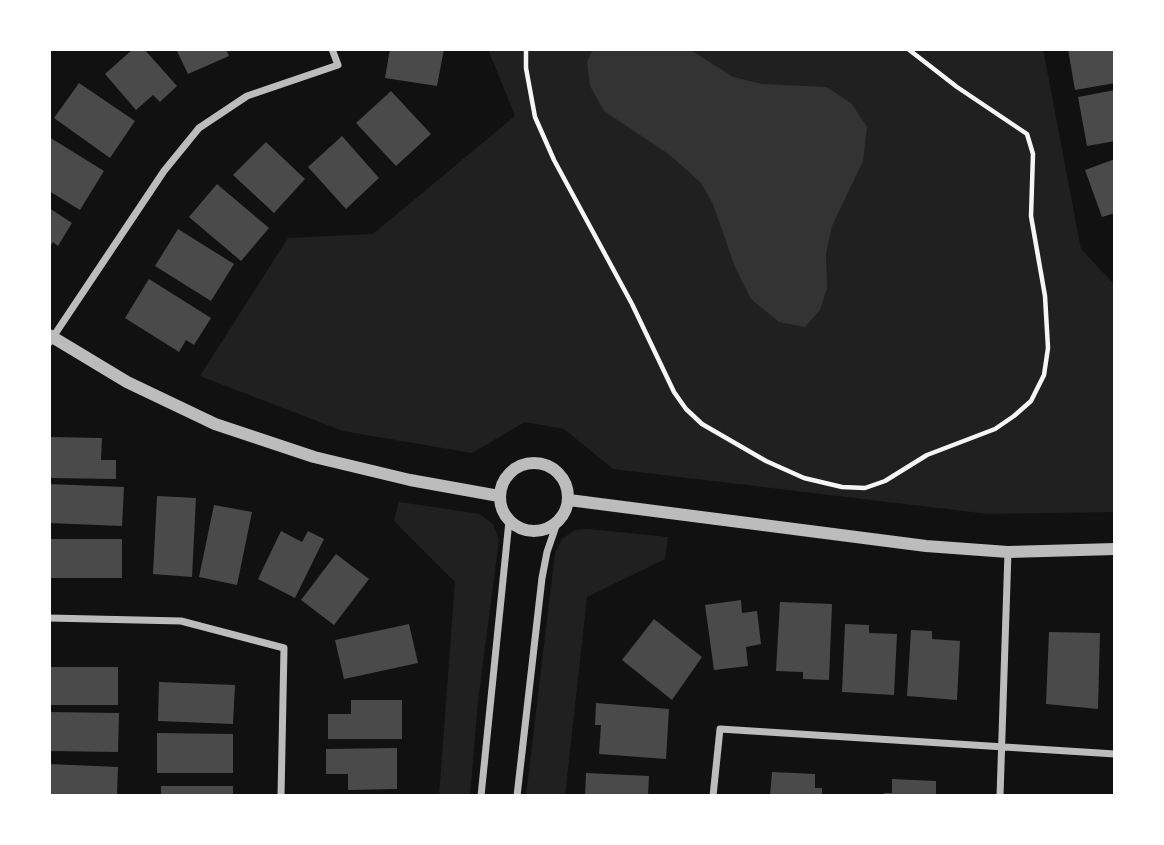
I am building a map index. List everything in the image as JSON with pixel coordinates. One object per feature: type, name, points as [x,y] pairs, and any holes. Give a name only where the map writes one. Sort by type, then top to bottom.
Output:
[{"type":"street","points":[[332,49],[338,65],[247,96],[199,128],[164,171],[50,339],[127,382],[215,424],[313,457],[410,480],[499,496]]},
{"type":"street","points":[[517,796],[542,578],[547,552],[569,499],[563,479],[556,471],[536,463],[515,468],[507,475],[499,496],[503,513],[509,521],[527,531],[548,529],[557,523]]},
{"type":"street","points":[[569,499],[926,546],[1008,552],[1115,549]]},
{"type":"street","points":[[481,796],[509,521]]},
{"type":"street","points":[[1000,796],[1008,552]]},
{"type":"street","points":[[49,618],[181,621],[284,648],[281,796]]},
{"type":"street","points":[[713,796],[720,729],[1115,754]]},
{"type":"path","points":[[526,49],[526,68],[535,117],[554,160],[632,304],[674,392],[686,409],[702,424],[766,461],[842,487],[865,488],[885,481],[927,455],[995,429],[1014,416],[1031,401],[1044,375],[1048,348],[1045,296],[1031,216],[1033,154],[1027,135],[908,49]]},
{"type":"shaded area","points":[[488,49],[1043,49],[1081,249],[1115,285],[1115,512],[988,514],[613,469],[564,429],[525,422],[472,453],[343,431],[200,376],[288,238],[373,234],[515,116]]},
{"type":"shaded area","points":[[593,49],[689,49],[733,77],[762,84],[826,87],[851,103],[867,127],[863,161],[832,226],[826,253],[827,288],[820,310],[805,327],[779,322],[751,299],[735,267],[713,204],[701,183],[670,155],[604,111],[590,86],[587,62]]},
{"type":"shaded area","points":[[399,502],[480,514],[493,524],[499,540],[478,701],[470,796],[439,796],[455,582],[394,521]]},
{"type":"shaded area","points":[[575,530],[668,537],[665,559],[587,597],[565,796],[526,796],[555,553],[562,539]]},
{"type":"building","points":[[133,49],[144,49],[177,86],[160,102],[153,95],[136,110],[105,74]]},
{"type":"building","points":[[176,49],[226,49],[229,56],[188,74]]},
{"type":"building","points":[[390,49],[444,49],[437,86],[385,78]]},
{"type":"building","points":[[1068,49],[1115,49],[1115,83],[1075,90]]},
{"type":"building","points":[[79,83],[135,121],[110,158],[54,118]]},
{"type":"building","points":[[1115,90],[1115,141],[1087,146],[1078,97]]},
{"type":"building","points":[[391,91],[431,134],[396,166],[356,123]]},
{"type":"building","points":[[342,136],[379,178],[346,209],[308,167]]},
{"type":"building","points":[[49,137],[104,171],[80,210],[49,191]]},
{"type":"building","points":[[266,142],[305,179],[274,213],[233,175]]},
{"type":"building","points":[[1115,159],[1115,213],[1102,217],[1085,170]]},
{"type":"building","points":[[217,184],[269,228],[241,261],[189,217]]},
{"type":"building","points":[[49,208],[72,223],[58,246],[53,242],[49,248]]},
{"type":"building","points":[[178,229],[234,264],[211,301],[155,266]]},
{"type":"building","points":[[149,279],[211,318],[194,345],[186,340],[179,352],[125,318]]},
{"type":"building","points":[[51,437],[102,438],[101,460],[116,460],[116,479],[50,478]]},
{"type":"building","points":[[49,484],[124,487],[122,526],[49,523]]},
{"type":"building","points":[[157,496],[196,498],[192,577],[153,574]]},
{"type":"building","points":[[214,505],[252,512],[237,585],[199,577]]},
{"type":"building","points":[[281,531],[302,542],[308,531],[324,539],[295,598],[258,579]]},
{"type":"building","points":[[49,539],[122,539],[122,578],[49,578]]},
{"type":"building","points":[[336,554],[369,579],[334,625],[301,600]]},
{"type":"building","points":[[741,600],[742,613],[757,611],[761,644],[746,647],[748,666],[714,670],[705,605]]},
{"type":"building","points":[[780,602],[832,604],[829,680],[803,679],[803,672],[776,671]]},
{"type":"building","points":[[654,619],[702,657],[672,700],[622,660]]},
{"type":"building","points":[[409,624],[418,663],[344,679],[335,640]]},
{"type":"building","points":[[845,624],[869,625],[869,633],[897,634],[894,695],[842,692]]},
{"type":"building","points":[[911,630],[932,631],[932,639],[960,641],[957,700],[907,696]]},
{"type":"building","points":[[1049,632],[1100,633],[1098,709],[1046,704]]},
{"type":"building","points":[[49,667],[118,667],[118,705],[49,705]]},
{"type":"building","points":[[159,682],[235,685],[233,724],[158,721]]},
{"type":"building","points":[[351,700],[402,700],[402,739],[328,739],[328,714],[351,714]]},
{"type":"building","points":[[596,703],[669,709],[666,759],[599,754],[601,725],[595,725]]},
{"type":"building","points":[[49,712],[119,713],[118,752],[49,751]]},
{"type":"building","points":[[157,733],[233,734],[233,773],[157,773]]},
{"type":"building","points":[[397,748],[397,789],[348,790],[348,774],[326,774],[326,749]]},
{"type":"building","points":[[49,764],[118,767],[117,796],[49,796]]},
{"type":"building","points":[[772,772],[815,774],[815,788],[822,788],[822,796],[770,796]]},
{"type":"building","points":[[586,773],[649,776],[648,796],[585,796]]},
{"type":"building","points":[[892,779],[936,781],[936,796],[883,796],[884,793],[892,793]]},
{"type":"building","points":[[161,786],[233,786],[233,796],[161,796]]}]
